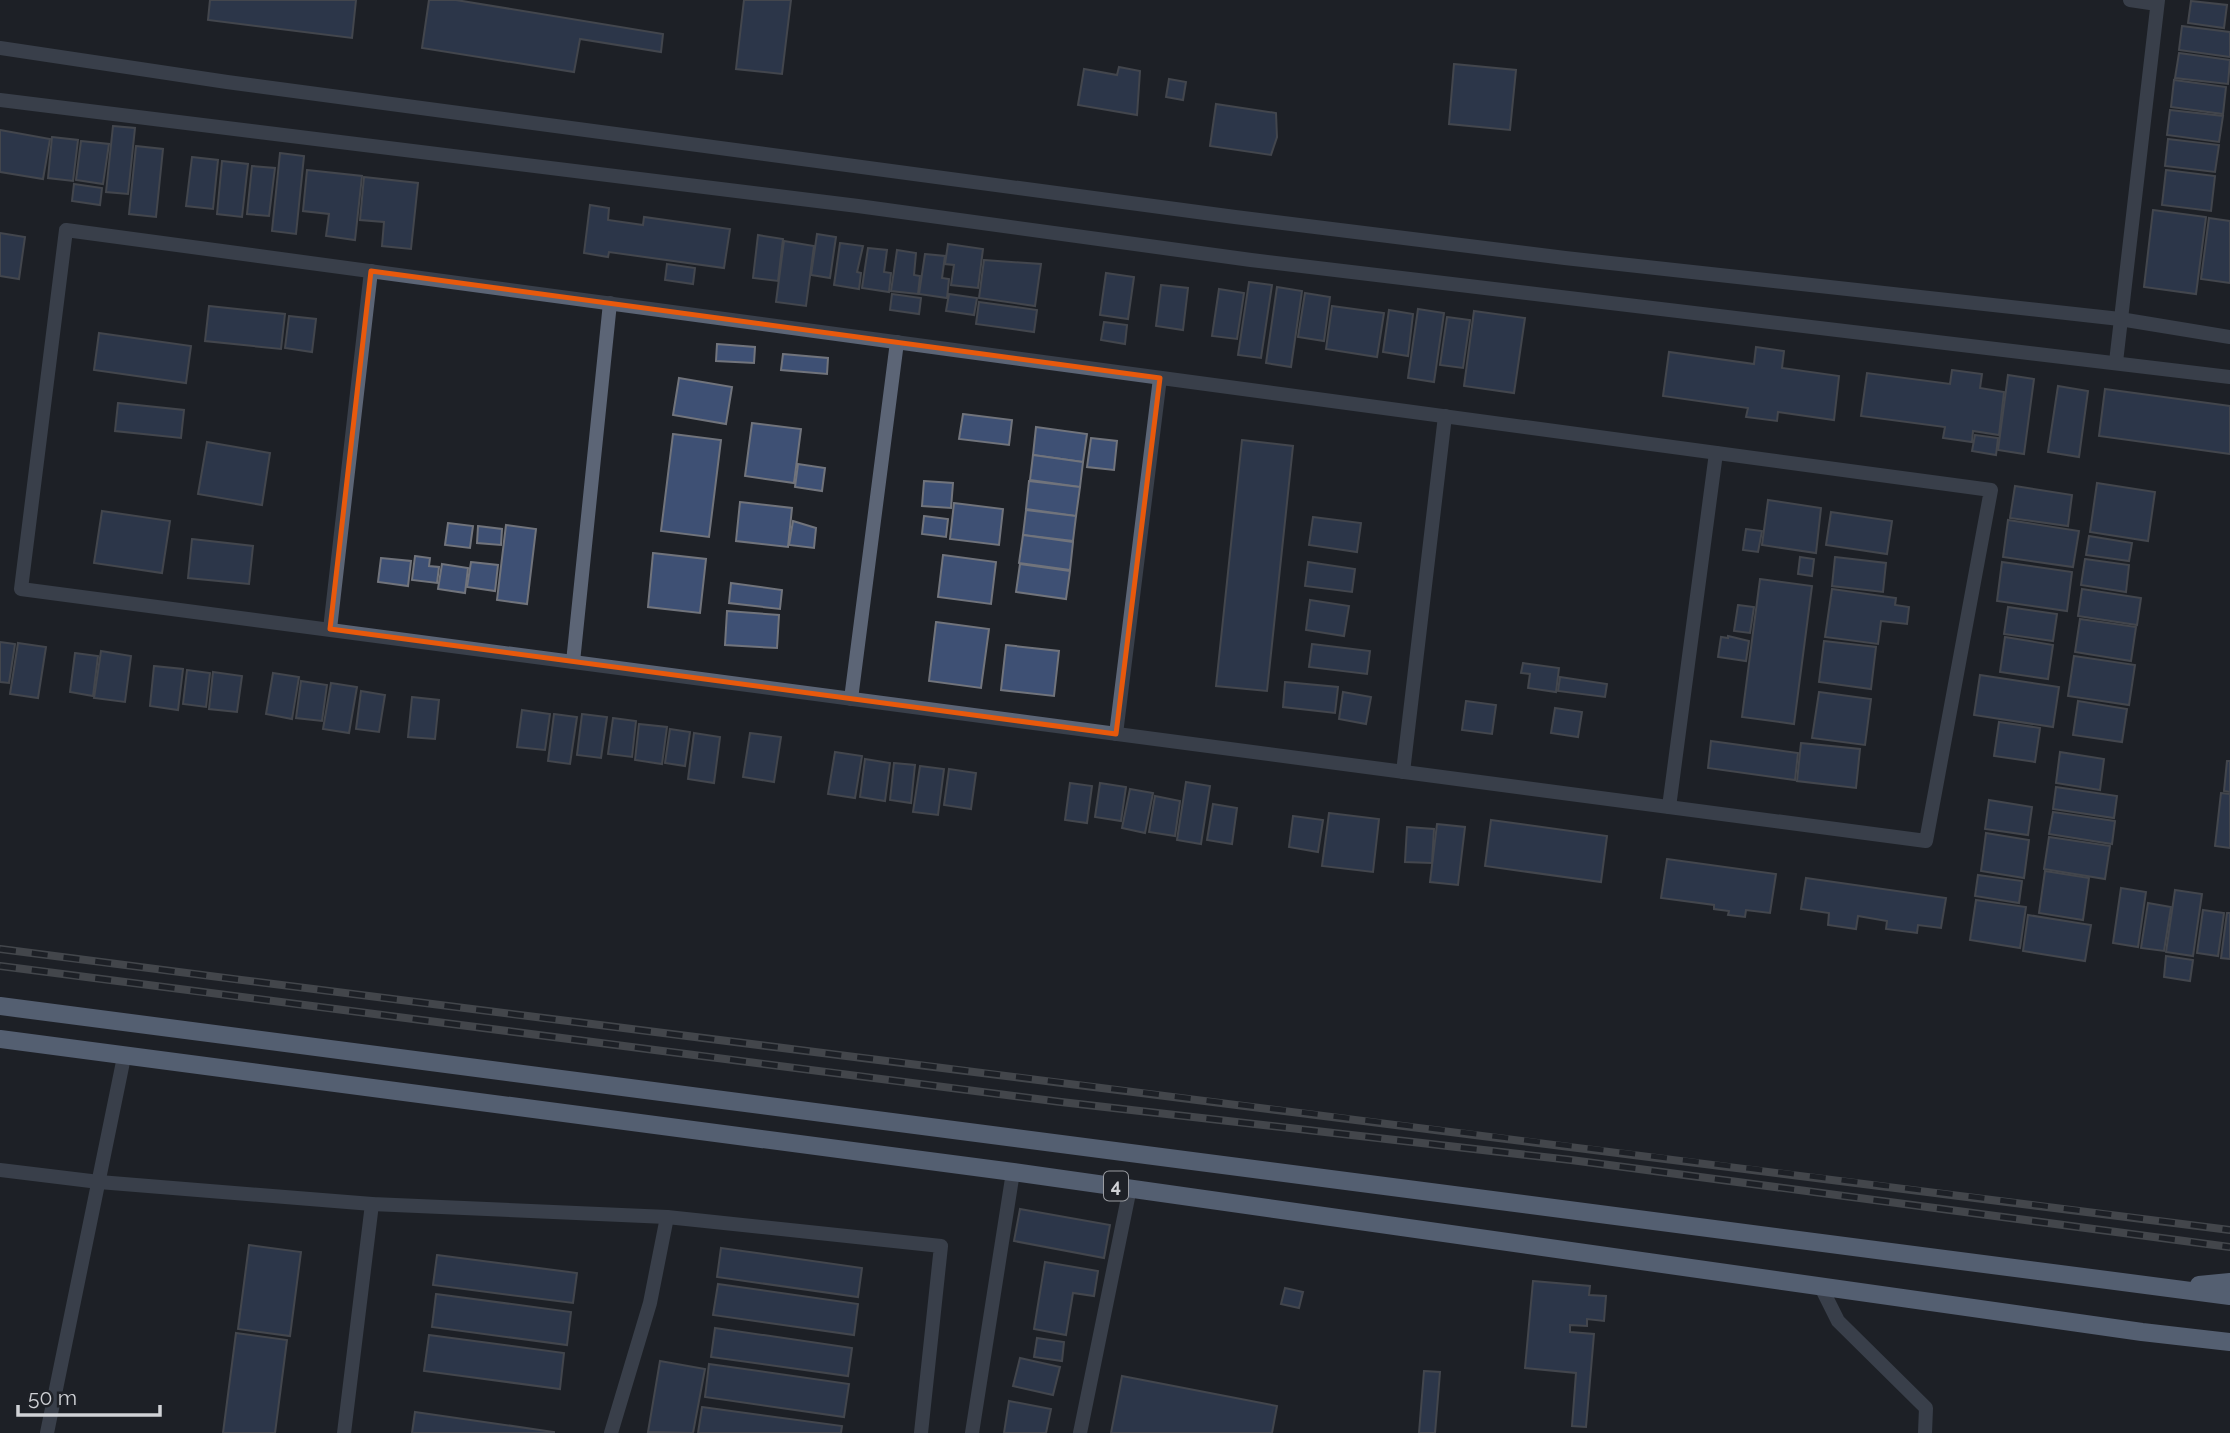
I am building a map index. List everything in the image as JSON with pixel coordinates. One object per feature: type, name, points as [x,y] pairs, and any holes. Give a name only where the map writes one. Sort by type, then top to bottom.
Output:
[{"type":"main road","name":"4","points":[[0,1006],[2230,1296]]},
{"type":"main road","name":"4","points":[[0,1039],[1013,1172],[1821,1287],[2230,1342]]},
{"type":"main road","points":[[2160,1288],[2230,1282]]},
{"type":"street","points":[[2116,362],[2158,2],[2130,0]]},
{"type":"street","points":[[0,48],[241,84],[1235,217],[1565,258],[2120,319],[2230,337]]},
{"type":"street","points":[[0,100],[858,206],[1264,262],[2230,377]]},
{"type":"street","points":[[66,230],[610,303],[1991,490],[1926,841],[21,589],[66,230]]},
{"type":"street","points":[[330,629],[371,271]]},
{"type":"street","points":[[572,662],[610,303]]},
{"type":"street","points":[[851,699],[897,342]]},
{"type":"street","points":[[1116,734],[1160,378]]},
{"type":"street","points":[[1403,772],[1445,416]]},
{"type":"street","points":[[1669,807],[1716,453]]},
{"type":"street","points":[[47,1433],[124,1056]]},
{"type":"street","points":[[0,1170],[99,1182],[372,1205],[667,1217],[941,1246],[921,1433]]},
{"type":"street","points":[[972,1433],[1013,1172]]},
{"type":"street","points":[[1080,1433],[1130,1188]]},
{"type":"street","points":[[344,1433],[372,1205]]},
{"type":"street","points":[[611,1433],[650,1303],[667,1217]]},
{"type":"street","points":[[1821,1287],[1838,1321],[1926,1408],[1925,1433]]},
{"type":"highlighted area","points":[[371,271],[1160,378],[1116,734],[330,629]]},
{"type":"building","points":[[210,0],[356,0],[352,38],[208,20]]},
{"type":"building","points":[[429,0],[456,0],[663,34],[661,52],[580,39],[574,72],[422,48]]},
{"type":"building","points":[[744,0],[791,0],[782,74],[736,69]]},
{"type":"building","points":[[2191,1],[2227,5],[2224,28],[2188,23]]},
{"type":"building","points":[[2182,26],[2230,32],[2230,57],[2179,50]]},
{"type":"building","points":[[2179,53],[2230,60],[2228,84],[2175,78]]},
{"type":"building","points":[[1454,64],[1516,70],[1510,130],[1449,124]]},
{"type":"building","points":[[1119,67],[1140,71],[1137,115],[1078,105],[1084,69],[1117,75]]},
{"type":"building","points":[[1169,79],[1186,82],[1183,100],[1166,97]]},
{"type":"building","points":[[2174,80],[2226,87],[2223,114],[2171,107]]},
{"type":"building","points":[[1216,104],[1276,113],[1277,137],[1271,155],[1210,146]]},
{"type":"building","points":[[2170,110],[2223,116],[2219,142],[2167,135]]},
{"type":"building","points":[[113,126],[135,128],[128,194],[106,192]]},
{"type":"building","points":[[0,130],[50,139],[43,179],[0,172]]},
{"type":"building","points":[[52,137],[78,140],[73,181],[48,178]]},
{"type":"building","points":[[2168,139],[2219,145],[2215,172],[2165,166]]},
{"type":"building","points":[[81,141],[109,144],[103,184],[76,180]]},
{"type":"building","points":[[136,146],[163,149],[156,217],[129,214]]},
{"type":"building","points":[[280,153],[304,156],[296,234],[272,231]]},
{"type":"building","points":[[192,157],[218,160],[213,209],[186,206]]},
{"type":"building","points":[[222,161],[248,164],[242,217],[217,214]]},
{"type":"building","points":[[252,166],[275,168],[269,216],[247,214]]},
{"type":"building","points":[[307,170],[362,176],[355,240],[326,236],[329,214],[303,211]]},
{"type":"building","points":[[2166,170],[2215,176],[2211,211],[2162,205]]},
{"type":"building","points":[[364,177],[418,183],[411,249],[382,246],[384,222],[360,220]]},
{"type":"building","points":[[74,184],[102,188],[100,205],[72,201]]},
{"type":"building","points":[[590,205],[609,208],[608,220],[643,225],[644,217],[730,229],[724,268],[609,252],[608,257],[584,253]]},
{"type":"building","points":[[2153,210],[2206,217],[2196,294],[2144,287]]},
{"type":"building","points":[[2209,218],[2230,221],[2230,283],[2201,279]]},
{"type":"building","points":[[0,233],[25,237],[19,279],[0,276]]},
{"type":"building","points":[[817,234],[836,237],[830,278],[811,275]]},
{"type":"building","points":[[758,235],[783,239],[778,281],[753,278]]},
{"type":"building","points":[[784,241],[814,246],[806,306],[776,302]]},
{"type":"building","points":[[840,243],[863,246],[857,272],[861,273],[859,289],[834,285]]},
{"type":"building","points":[[948,244],[983,249],[978,288],[951,285],[954,265],[945,264]]},
{"type":"building","points":[[868,248],[887,250],[884,272],[891,273],[889,292],[862,288]]},
{"type":"building","points":[[897,250],[916,253],[914,275],[920,276],[918,294],[891,291]]},
{"type":"building","points":[[925,254],[945,256],[942,278],[949,279],[947,298],[919,294]]},
{"type":"building","points":[[984,260],[1041,264],[1035,306],[979,298]]},
{"type":"building","points":[[667,264],[695,268],[693,284],[665,280]]},
{"type":"building","points":[[1106,273],[1134,277],[1128,319],[1100,315]]},
{"type":"building","points":[[1249,282],[1272,285],[1261,358],[1238,355]]},
{"type":"building","points":[[1161,285],[1188,288],[1183,330],[1156,326]]},
{"type":"building","points":[[1277,287],[1302,291],[1291,367],[1266,363]]},
{"type":"building","points":[[1219,289],[1244,293],[1237,339],[1212,336]]},
{"type":"building","points":[[1305,293],[1330,297],[1324,341],[1298,337]]},
{"type":"building","points":[[892,294],[921,298],[919,314],[890,310]]},
{"type":"building","points":[[949,294],[977,298],[974,315],[946,311]]},
{"type":"building","points":[[979,302],[1037,310],[1034,332],[976,324]]},
{"type":"building","points":[[209,306],[285,314],[281,349],[205,341]]},
{"type":"building","points":[[1332,306],[1384,313],[1377,357],[1326,349]]},
{"type":"building","points":[[1418,309],[1444,313],[1434,382],[1408,378]]},
{"type":"building","points":[[1389,310],[1413,314],[1408,356],[1383,352]]},
{"type":"building","points":[[1474,311],[1525,318],[1514,393],[1464,386]]},
{"type":"building","points":[[289,316],[316,319],[312,352],[285,348]]},
{"type":"building","points":[[1447,317],[1470,320],[1463,368],[1440,365]]},
{"type":"building","points":[[1104,322],[1127,325],[1125,344],[1101,340]]},
{"type":"building","points":[[99,333],[191,346],[186,383],[94,370]]},
{"type":"building","points":[[717,344],[755,347],[754,363],[716,361]]},
{"type":"building","points":[[1756,347],[1784,351],[1782,368],[1839,376],[1834,420],[1778,412],[1777,421],[1746,417],[1748,408],[1663,396],[1669,352],[1754,364]]},
{"type":"building","points":[[783,354],[828,358],[827,374],[781,370]]},
{"type":"building","points":[[1952,370],[1982,374],[1980,388],[2004,392],[1999,435],[1973,431],[1972,442],[1943,438],[1945,427],[1861,416],[1867,373],[1950,384]]},
{"type":"building","points":[[2008,375],[2034,379],[2024,454],[1998,450]]},
{"type":"building","points":[[679,378],[732,387],[726,424],[673,415]]},
{"type":"building","points":[[2058,386],[2088,391],[2079,457],[2048,452]]},
{"type":"building","points":[[2105,389],[2230,406],[2230,454],[2099,436]]},
{"type":"building","points":[[118,403],[184,410],[181,438],[115,431]]},
{"type":"building","points":[[963,414],[1012,420],[1009,445],[959,439]]},
{"type":"building","points":[[752,423],[801,429],[794,483],[745,476]]},
{"type":"building","points":[[1036,427],[1087,434],[1083,462],[1033,455]]},
{"type":"building","points":[[673,434],[721,440],[709,537],[661,531]]},
{"type":"building","points":[[1975,435],[1998,438],[1996,455],[1972,451]]},
{"type":"building","points":[[1091,438],[1117,441],[1114,470],[1087,467]]},
{"type":"building","points":[[1242,440],[1293,446],[1267,691],[1216,686]]},
{"type":"building","points":[[207,442],[270,453],[262,505],[198,494]]},
{"type":"building","points":[[1033,455],[1083,462],[1080,487],[1030,480]]},
{"type":"building","points":[[798,464],[825,468],[822,491],[795,487]]},
{"type":"building","points":[[924,481],[953,483],[951,508],[922,506]]},
{"type":"building","points":[[1029,481],[1080,487],[1076,516],[1026,509]]},
{"type":"building","points":[[2097,483],[2155,492],[2148,541],[2090,532]]},
{"type":"building","points":[[2015,486],[2072,495],[2068,526],[2010,518]]},
{"type":"building","points":[[1768,500],[1821,508],[1816,553],[1762,545]]},
{"type":"building","points":[[740,502],[792,508],[788,547],[736,541]]},
{"type":"building","points":[[954,503],[1003,509],[999,545],[950,539]]},
{"type":"building","points":[[1026,510],[1076,516],[1073,541],[1023,535]]},
{"type":"building","points":[[102,511],[170,521],[162,573],[94,563]]},
{"type":"building","points":[[1831,512],[1892,521],[1887,554],[1826,545]]},
{"type":"building","points":[[924,516],[948,519],[946,537],[922,534]]},
{"type":"building","points":[[1313,517],[1361,523],[1357,552],[1309,545]]},
{"type":"building","points":[[2008,520],[2079,531],[2073,567],[2003,557]]},
{"type":"building","points":[[793,521],[816,528],[814,548],[789,545]]},
{"type":"building","points":[[448,523],[473,526],[470,548],[445,545]]},
{"type":"building","points":[[506,525],[536,529],[527,604],[497,600]]},
{"type":"building","points":[[478,526],[502,529],[501,545],[477,543]]},
{"type":"building","points":[[1746,529],[1762,531],[1758,552],[1743,550]]},
{"type":"building","points":[[1023,535],[1073,542],[1070,570],[1019,563]]},
{"type":"building","points":[[2089,536],[2132,543],[2129,561],[2086,555]]},
{"type":"building","points":[[192,539],[253,546],[249,584],[188,578]]},
{"type":"building","points":[[653,553],[706,559],[700,613],[648,607]]},
{"type":"building","points":[[943,555],[996,562],[991,604],[938,597]]},
{"type":"building","points":[[415,556],[430,558],[429,566],[439,567],[437,583],[412,580]]},
{"type":"building","points":[[1800,557],[1814,559],[1812,576],[1798,574]]},
{"type":"building","points":[[1835,557],[1886,563],[1883,592],[1832,586]]},
{"type":"building","points":[[381,558],[411,561],[408,586],[378,582]]},
{"type":"building","points":[[2085,559],[2129,565],[2126,592],[2081,585]]},
{"type":"building","points":[[471,562],[498,565],[495,591],[467,587]]},
{"type":"building","points":[[1308,562],[1355,569],[1352,592],[1305,586]]},
{"type":"building","points":[[2002,562],[2072,572],[2067,611],[1997,601]]},
{"type":"building","points":[[442,564],[468,568],[465,593],[438,589]]},
{"type":"building","points":[[1020,564],[1070,571],[1066,599],[1016,592]]},
{"type":"building","points":[[1760,579],[1812,586],[1794,724],[1742,717]]},
{"type":"building","points":[[731,583],[782,590],[780,609],[729,603]]},
{"type":"building","points":[[1832,589],[1896,598],[1895,605],[1909,607],[1907,624],[1881,621],[1878,644],[1825,637]]},
{"type":"building","points":[[2082,589],[2141,598],[2137,625],[2078,616]]},
{"type":"building","points":[[1310,600],[1349,606],[1344,636],[1306,630]]},
{"type":"building","points":[[1738,605],[1754,607],[1750,633],[1734,631]]},
{"type":"building","points":[[2008,607],[2057,614],[2053,641],[2004,634]]},
{"type":"building","points":[[727,611],[779,615],[777,648],[725,645]]},
{"type":"building","points":[[2080,619],[2136,627],[2131,661],[2075,652]]},
{"type":"building","points":[[936,622],[989,629],[981,688],[929,681]]},
{"type":"building","points":[[1721,637],[1749,641],[1746,661],[1718,657]]},
{"type":"building","points":[[2005,637],[2053,645],[2048,679],[2000,672]]},
{"type":"building","points":[[1824,641],[1876,647],[1871,689],[1819,682]]},
{"type":"building","points":[[0,642],[15,644],[9,683],[0,682]]},
{"type":"building","points":[[18,643],[46,647],[38,698],[10,694]]},
{"type":"building","points":[[1312,644],[1370,651],[1367,674],[1309,667]]},
{"type":"building","points":[[1006,645],[1059,651],[1054,696],[1001,690]]},
{"type":"building","points":[[101,651],[131,656],[125,702],[94,698]]},
{"type":"building","points":[[75,653],[98,656],[93,696],[70,692]]},
{"type":"building","points":[[2074,656],[2135,665],[2129,705],[2068,696]]},
{"type":"building","points":[[1523,663],[1559,668],[1556,692],[1528,688],[1530,674],[1521,673]]},
{"type":"building","points":[[154,666],[183,669],[178,710],[150,706]]},
{"type":"building","points":[[187,670],[210,673],[206,707],[183,704]]},
{"type":"building","points":[[213,672],[242,676],[237,712],[209,709]]},
{"type":"building","points":[[273,673],[299,677],[292,719],[266,714]]},
{"type":"building","points":[[1980,675],[2059,687],[2053,727],[1974,715]]},
{"type":"building","points":[[1560,677],[1607,684],[1605,697],[1558,691]]},
{"type":"building","points":[[301,681],[327,685],[322,721],[296,718]]},
{"type":"building","points":[[1285,682],[1338,687],[1335,713],[1283,707]]},
{"type":"building","points":[[331,683],[357,687],[349,733],[323,729]]},
{"type":"building","points":[[361,691],[385,695],[379,732],[356,729]]},
{"type":"building","points":[[1343,692],[1371,697],[1366,724],[1339,719]]},
{"type":"building","points":[[1819,692],[1871,699],[1865,745],[1812,738]]},
{"type":"building","points":[[412,697],[439,700],[435,739],[408,737]]},
{"type":"building","points":[[1466,701],[1496,705],[1492,734],[1462,730]]},
{"type":"building","points":[[2078,701],[2127,709],[2122,742],[2073,735]]},
{"type":"building","points":[[1555,708],[1582,712],[1578,737],[1551,733]]},
{"type":"building","points":[[522,710],[550,714],[545,750],[517,747]]},
{"type":"building","points":[[554,714],[577,717],[570,764],[548,761]]},
{"type":"building","points":[[582,714],[607,717],[601,758],[577,755]]},
{"type":"building","points":[[613,718],[636,721],[632,757],[608,754]]},
{"type":"building","points":[[1999,722],[2040,728],[2035,762],[1994,756]]},
{"type":"building","points":[[639,724],[667,727],[662,764],[635,760]]},
{"type":"building","points":[[670,729],[690,732],[685,766],[665,763]]},
{"type":"building","points":[[694,733],[720,737],[714,783],[688,779]]},
{"type":"building","points":[[750,733],[781,737],[774,782],[743,777]]},
{"type":"building","points":[[1711,741],[1798,753],[1795,780],[1708,768]]},
{"type":"building","points":[[1801,743],[1860,749],[1856,788],[1797,781]]},
{"type":"building","points":[[835,752],[862,756],[855,798],[828,794]]},
{"type":"building","points":[[2060,752],[2104,759],[2100,790],[2056,783]]},
{"type":"building","points":[[865,759],[890,763],[885,801],[860,797]]},
{"type":"building","points":[[2227,761],[2230,761],[2230,792],[2224,791]]},
{"type":"building","points":[[894,763],[915,765],[911,803],[890,800]]},
{"type":"building","points":[[920,766],[944,769],[938,815],[913,812]]},
{"type":"building","points":[[949,769],[976,773],[971,809],[944,805]]},
{"type":"building","points":[[1186,782],[1210,786],[1201,844],[1177,840]]},
{"type":"building","points":[[1070,783],[1092,786],[1087,823],[1065,820]]},
{"type":"building","points":[[1100,783],[1126,787],[1121,821],[1095,817]]},
{"type":"building","points":[[2056,787],[2117,796],[2114,818],[2053,809]]},
{"type":"building","points":[[1130,789],[1153,793],[1145,833],[1122,828]]},
{"type":"building","points":[[2221,793],[2230,794],[2230,848],[2215,846]]},
{"type":"building","points":[[1155,796],[1180,801],[1175,836],[1149,832]]},
{"type":"building","points":[[1989,800],[2032,807],[2028,835],[1985,829]]},
{"type":"building","points":[[1213,804],[1237,808],[1232,844],[1207,840]]},
{"type":"building","points":[[2053,812],[2115,821],[2112,844],[2049,834]]},
{"type":"building","points":[[1329,813],[1379,819],[1373,872],[1322,866]]},
{"type":"building","points":[[1293,816],[1323,820],[1318,852],[1289,847]]},
{"type":"building","points":[[1491,820],[1607,836],[1601,882],[1485,866]]},
{"type":"building","points":[[1437,824],[1465,827],[1458,885],[1430,882]]},
{"type":"building","points":[[1407,827],[1434,829],[1432,863],[1405,862]]},
{"type":"building","points":[[1986,833],[2029,840],[2024,878],[1981,871]]},
{"type":"building","points":[[2049,837],[2110,846],[2105,879],[2044,869]]},
{"type":"building","points":[[1667,859],[1776,874],[1770,913],[1746,910],[1745,917],[1728,915],[1729,911],[1714,909],[1714,905],[1661,898]]},
{"type":"building","points":[[2045,871],[2089,878],[2083,920],[2039,913]]},
{"type":"building","points":[[1978,875],[2022,881],[2019,903],[1975,896]]},
{"type":"building","points":[[1806,878],[1946,898],[1941,928],[1918,925],[1917,933],[1886,929],[1887,921],[1858,916],[1856,929],[1828,925],[1829,913],[1801,909]]},
{"type":"building","points":[[2121,888],[2146,892],[2138,947],[2113,943]]},
{"type":"building","points":[[2175,890],[2202,894],[2193,956],[2166,952]]},
{"type":"building","points":[[1976,900],[2026,907],[2020,948],[1970,940]]},
{"type":"building","points":[[2148,903],[2171,907],[2164,951],[2141,948]]},
{"type":"building","points":[[2203,910],[2224,913],[2218,956],[2197,953]]},
{"type":"building","points":[[2227,913],[2230,913],[2230,959],[2221,958]]},
{"type":"building","points":[[2028,915],[2091,925],[2085,961],[2023,951]]},
{"type":"building","points":[[2166,956],[2193,960],[2190,981],[2164,977]]},
{"type":"building","points":[[1020,1209],[1110,1225],[1104,1258],[1014,1241]]},
{"type":"building","points":[[249,1245],[301,1252],[290,1336],[238,1329]]},
{"type":"building","points":[[721,1248],[862,1268],[858,1297],[717,1277]]},
{"type":"building","points":[[437,1255],[577,1273],[573,1303],[433,1285]]},
{"type":"building","points":[[1045,1262],[1098,1271],[1094,1296],[1073,1293],[1066,1335],[1034,1329]]},
{"type":"building","points":[[1533,1281],[1590,1286],[1589,1295],[1606,1296],[1604,1321],[1587,1319],[1587,1326],[1570,1325],[1570,1332],[1594,1334],[1586,1427],[1572,1426],[1576,1373],[1525,1368]]},
{"type":"building","points":[[718,1284],[858,1304],[854,1335],[713,1315]]},
{"type":"building","points":[[1285,1288],[1303,1292],[1299,1308],[1281,1304]]},
{"type":"building","points":[[436,1294],[571,1312],[567,1345],[432,1327]]},
{"type":"building","points":[[715,1328],[852,1348],[848,1376],[711,1357]]},
{"type":"building","points":[[236,1333],[287,1340],[275,1433],[223,1433]]},
{"type":"building","points":[[429,1335],[564,1353],[560,1389],[424,1371]]},
{"type":"building","points":[[1037,1338],[1064,1342],[1062,1361],[1034,1357]]},
{"type":"building","points":[[1020,1358],[1060,1367],[1053,1395],[1013,1386]]},
{"type":"building","points":[[660,1361],[705,1369],[693,1433],[648,1432]]},
{"type":"building","points":[[709,1364],[849,1384],[844,1417],[705,1397]]},
{"type":"building","points":[[1424,1371],[1440,1372],[1435,1433],[1419,1433]]},
{"type":"building","points":[[1122,1376],[1277,1406],[1272,1433],[1111,1433]]},
{"type":"building","points":[[1009,1401],[1051,1409],[1046,1433],[1004,1433]]},
{"type":"building","points":[[702,1407],[842,1426],[841,1433],[698,1433]]},
{"type":"building","points":[[415,1412],[554,1432],[554,1433],[412,1433]]},
{"type":"railway","points":[[0,949],[2230,1230]]},
{"type":"railway","points":[[0,966],[1061,1102],[1571,1160],[2230,1247]]}]
